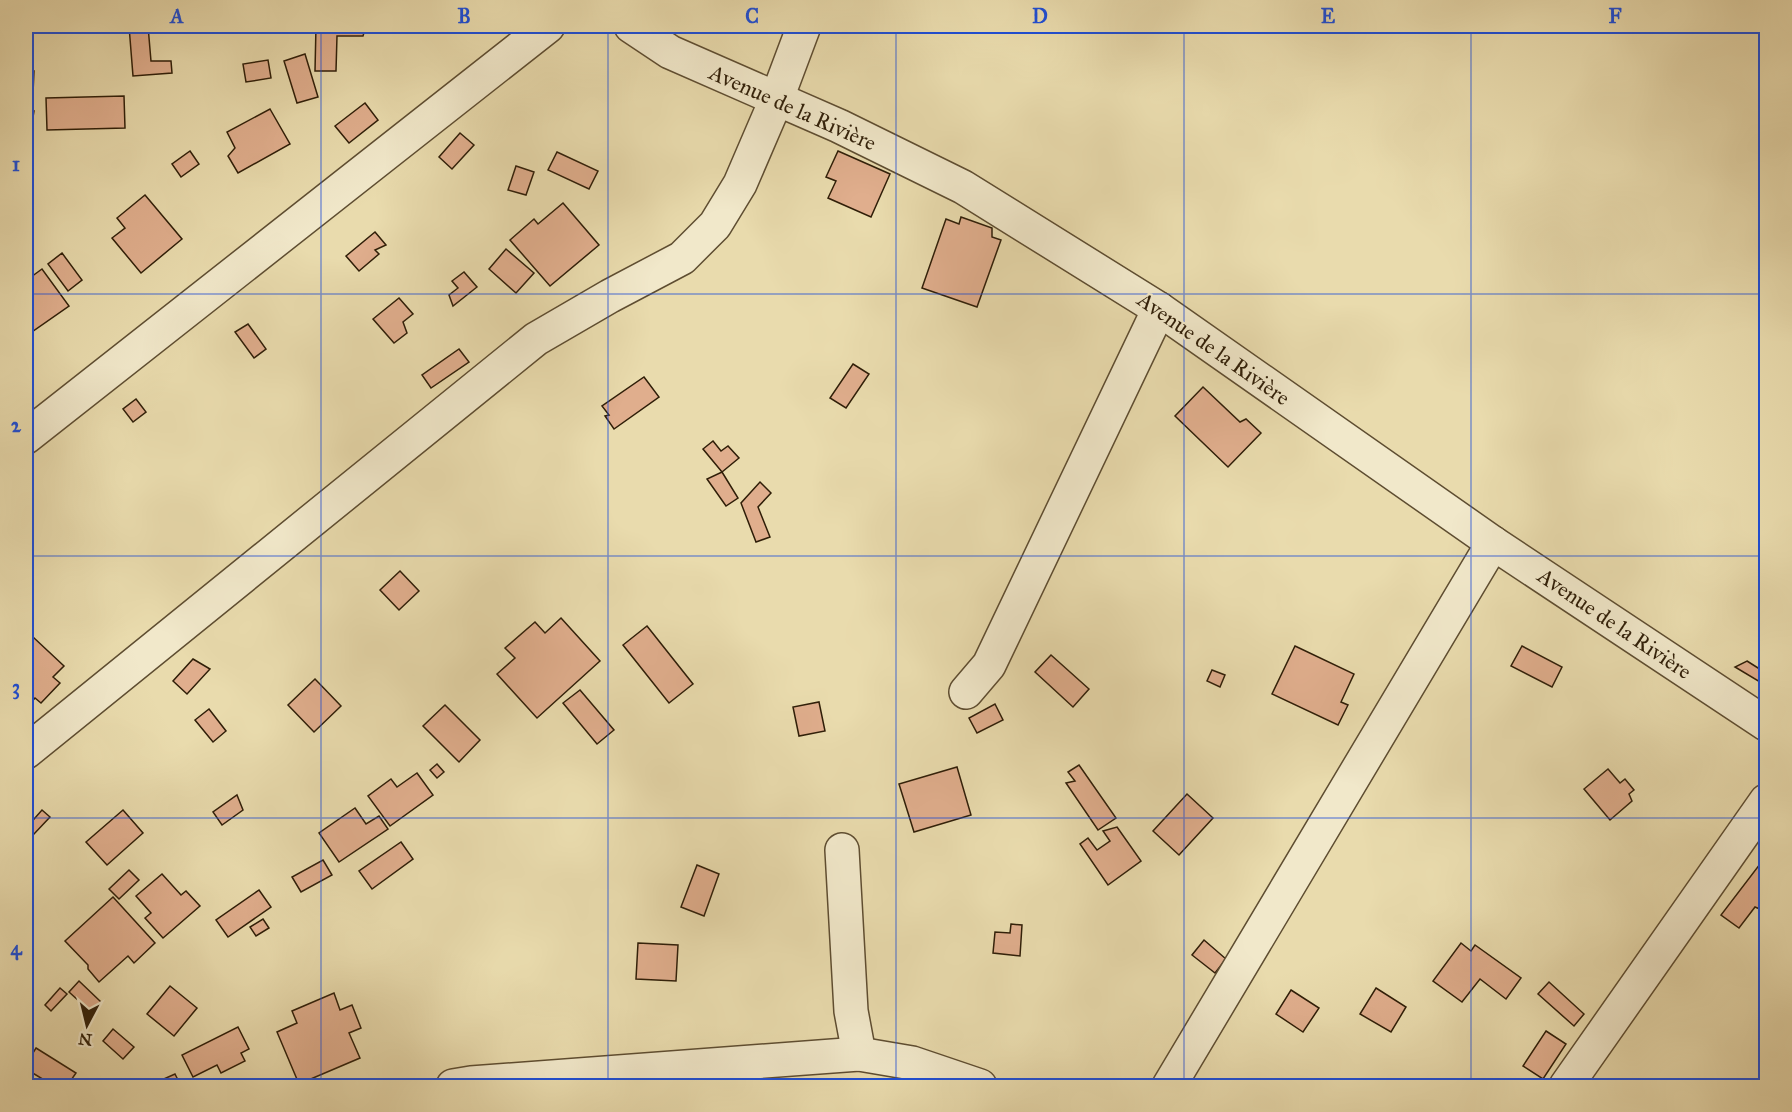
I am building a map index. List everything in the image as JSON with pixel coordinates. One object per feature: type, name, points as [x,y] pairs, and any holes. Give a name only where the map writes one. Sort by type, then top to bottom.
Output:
[{"type":"street","points":[[26,437],[548,26]]},
{"type":"street","name":"Avenue de la Rivière","points":[[631,26],[670,52],[839,126],[963,187],[1160,309],[1493,543],[1767,724]]},
{"type":"street","points":[[26,752],[536,339],[682,258],[715,225],[740,184],[777,98],[804,26]]},
{"type":"street","points":[[966,692],[989,665],[1160,309]]},
{"type":"street","points":[[1168,1086],[1493,543]]},
{"type":"street","points":[[1566,1086],[1767,801]]},
{"type":"street","points":[[842,850],[851,1011],[858,1054]]},
{"type":"street","points":[[453,1086],[858,1054],[912,1064],[980,1086]]},
{"type":"building","points":[[129,26],[148,26],[151,61],[171,61],[172,73],[133,76]]},
{"type":"building","points":[[316,26],[366,26],[363,36],[337,36],[336,71],[315,71]]},
{"type":"building","points":[[305,54],[318,97],[297,103],[284,61]]},
{"type":"building","points":[[268,60],[271,78],[246,82],[243,64]]},
{"type":"building","points":[[26,70],[34,71],[33,93],[26,93]]},
{"type":"building","points":[[124,96],[125,128],[47,130],[46,98]]},
{"type":"building","points":[[365,103],[378,120],[349,143],[335,126]]},
{"type":"building","points":[[270,109],[290,144],[238,173],[228,156],[235,148],[227,132]]},
{"type":"building","points":[[26,110],[34,111],[26,162]]},
{"type":"building","points":[[460,133],[474,145],[452,169],[439,157]]},
{"type":"building","points":[[190,151],[199,164],[181,177],[172,164]]},
{"type":"building","points":[[838,151],[890,174],[871,217],[828,198],[836,181],[826,177]]},
{"type":"building","points":[[557,152],[598,171],[589,189],[548,170]]},
{"type":"building","points":[[516,166],[534,172],[526,195],[508,190]]},
{"type":"building","points":[[145,195],[182,239],[141,273],[112,238],[125,228],[117,218]]},
{"type":"building","points":[[563,203],[599,245],[550,286],[510,240],[534,219],[538,224]]},
{"type":"building","points":[[961,217],[992,228],[992,237],[1001,240],[977,307],[922,288],[946,219],[959,224]]},
{"type":"building","points":[[375,232],[386,245],[375,250],[379,254],[359,271],[346,256]]},
{"type":"building","points":[[506,249],[534,273],[516,293],[489,269]]},
{"type":"building","points":[[62,253],[82,280],[68,291],[48,264]]},
{"type":"building","points":[[26,269],[31,277],[42,269],[69,306],[26,336]]},
{"type":"building","points":[[464,272],[477,287],[453,306],[449,295],[458,288],[452,281]]},
{"type":"building","points":[[399,298],[413,314],[403,322],[407,333],[394,343],[373,319]]},
{"type":"building","points":[[248,324],[266,349],[254,358],[235,332]]},
{"type":"building","points":[[459,349],[469,362],[431,388],[422,375]]},
{"type":"building","points":[[853,364],[869,374],[846,408],[830,398]]},
{"type":"building","points":[[644,377],[659,397],[614,429],[605,416],[609,415],[602,406]]},
{"type":"building","points":[[1203,387],[1240,422],[1246,419],[1261,433],[1228,467],[1175,416]]},
{"type":"building","points":[[136,399],[146,412],[133,422],[123,409]]},
{"type":"building","points":[[713,441],[721,451],[728,446],[739,458],[722,472],[703,449]]},
{"type":"building","points":[[722,472],[738,498],[726,506],[707,479]]},
{"type":"building","points":[[760,482],[771,493],[758,507],[770,537],[756,542],[741,503]]},
{"type":"building","points":[[400,571],[419,591],[399,610],[380,590]]},
{"type":"building","points":[[561,618],[600,661],[537,718],[497,674],[515,658],[505,648],[535,622],[545,633]]},
{"type":"building","points":[[647,626],[693,684],[669,703],[623,645]]},
{"type":"building","points":[[33,637],[64,666],[53,677],[60,683],[41,703],[35,698],[26,708],[26,644]]},
{"type":"building","points":[[1295,646],[1354,674],[1341,702],[1348,705],[1338,725],[1272,694]]},
{"type":"building","points":[[1522,646],[1562,667],[1552,687],[1511,666]]},
{"type":"building","points":[[1051,655],[1089,689],[1073,707],[1035,672]]},
{"type":"building","points":[[193,659],[210,669],[187,694],[173,681]]},
{"type":"building","points":[[1747,661],[1766,673],[1760,682],[1735,667]]},
{"type":"building","points":[[1212,670],[1225,675],[1220,687],[1207,681]]},
{"type":"building","points":[[315,679],[341,706],[314,732],[288,705]]},
{"type":"building","points":[[580,690],[614,730],[597,744],[563,703]]},
{"type":"building","points":[[819,702],[825,731],[799,736],[793,707]]},
{"type":"building","points":[[995,704],[1003,720],[977,733],[969,718]]},
{"type":"building","points":[[445,705],[480,740],[459,762],[423,726]]},
{"type":"building","points":[[209,709],[226,731],[213,742],[195,720]]},
{"type":"building","points":[[437,764],[444,772],[437,778],[430,770]]},
{"type":"building","points":[[1079,765],[1116,818],[1098,830],[1066,783],[1075,781],[1068,772]]},
{"type":"building","points":[[957,767],[971,815],[914,832],[899,784]]},
{"type":"building","points":[[1608,769],[1620,783],[1625,779],[1634,790],[1629,794],[1632,801],[1610,820],[1584,789]]},
{"type":"building","points":[[417,773],[433,795],[390,826],[368,796],[391,779],[397,787]]},
{"type":"building","points":[[1187,794],[1213,818],[1179,855],[1153,831]]},
{"type":"building","points":[[237,795],[243,810],[222,825],[213,812]]},
{"type":"building","points":[[355,808],[366,824],[379,816],[388,829],[339,862],[319,833]]},
{"type":"building","points":[[42,810],[50,817],[34,834],[27,827]]},
{"type":"building","points":[[123,810],[143,833],[107,865],[86,842]]},
{"type":"building","points":[[1117,827],[1141,861],[1108,885],[1080,844],[1088,838],[1097,850],[1110,841],[1103,831]]},
{"type":"building","points":[[401,842],[413,859],[372,889],[359,871]]},
{"type":"building","points":[[323,860],[332,875],[301,892],[292,877]]},
{"type":"building","points":[[1760,864],[1766,869],[1766,905],[1762,910],[1755,907],[1739,928],[1721,915]]},
{"type":"building","points":[[697,865],[719,874],[704,916],[681,907]]},
{"type":"building","points":[[129,870],[139,880],[119,899],[109,889]]},
{"type":"building","points":[[162,874],[181,895],[186,891],[200,906],[163,938],[145,918],[151,913],[136,896]]},
{"type":"building","points":[[259,890],[271,907],[228,937],[216,920]]},
{"type":"building","points":[[113,897],[155,943],[134,963],[128,956],[99,982],[88,969],[88,965],[65,941]]},
{"type":"building","points":[[263,919],[269,928],[256,936],[250,927]]},
{"type":"building","points":[[1011,924],[1022,925],[1020,956],[993,953],[995,932],[1010,933]]},
{"type":"building","points":[[1204,940],[1226,959],[1215,973],[1192,955]]},
{"type":"building","points":[[638,943],[678,945],[676,981],[636,979]]},
{"type":"building","points":[[1461,943],[1471,951],[1475,945],[1521,978],[1506,999],[1480,979],[1462,1002],[1433,981]]},
{"type":"building","points":[[79,981],[101,1002],[91,1012],[69,992]]},
{"type":"building","points":[[1549,982],[1584,1014],[1574,1026],[1538,994]]},
{"type":"building","points":[[170,986],[197,1008],[174,1036],[147,1014]]},
{"type":"building","points":[[60,988],[67,994],[51,1011],[45,1005]]},
{"type":"building","points":[[1376,988],[1406,1007],[1391,1032],[1360,1014]]},
{"type":"building","points":[[1291,990],[1319,1008],[1303,1032],[1276,1014]]},
{"type":"building","points":[[334,993],[340,1010],[352,1005],[361,1028],[349,1033],[360,1058],[299,1084],[277,1032],[297,1023],[292,1011]]},
{"type":"building","points":[[238,1027],[249,1049],[241,1053],[245,1061],[221,1073],[217,1065],[193,1077],[182,1055]]},
{"type":"building","points":[[113,1029],[134,1047],[123,1059],[103,1041]]},
{"type":"building","points":[[1546,1031],[1566,1044],[1543,1079],[1523,1066]]},
{"type":"building","points":[[36,1048],[76,1073],[67,1086],[54,1086],[26,1069],[26,1064]]},
{"type":"building","points":[[175,1074],[181,1086],[148,1086]]},
{"type":"waterway","points":[[1766,68],[1763,103],[1766,105]]}]
